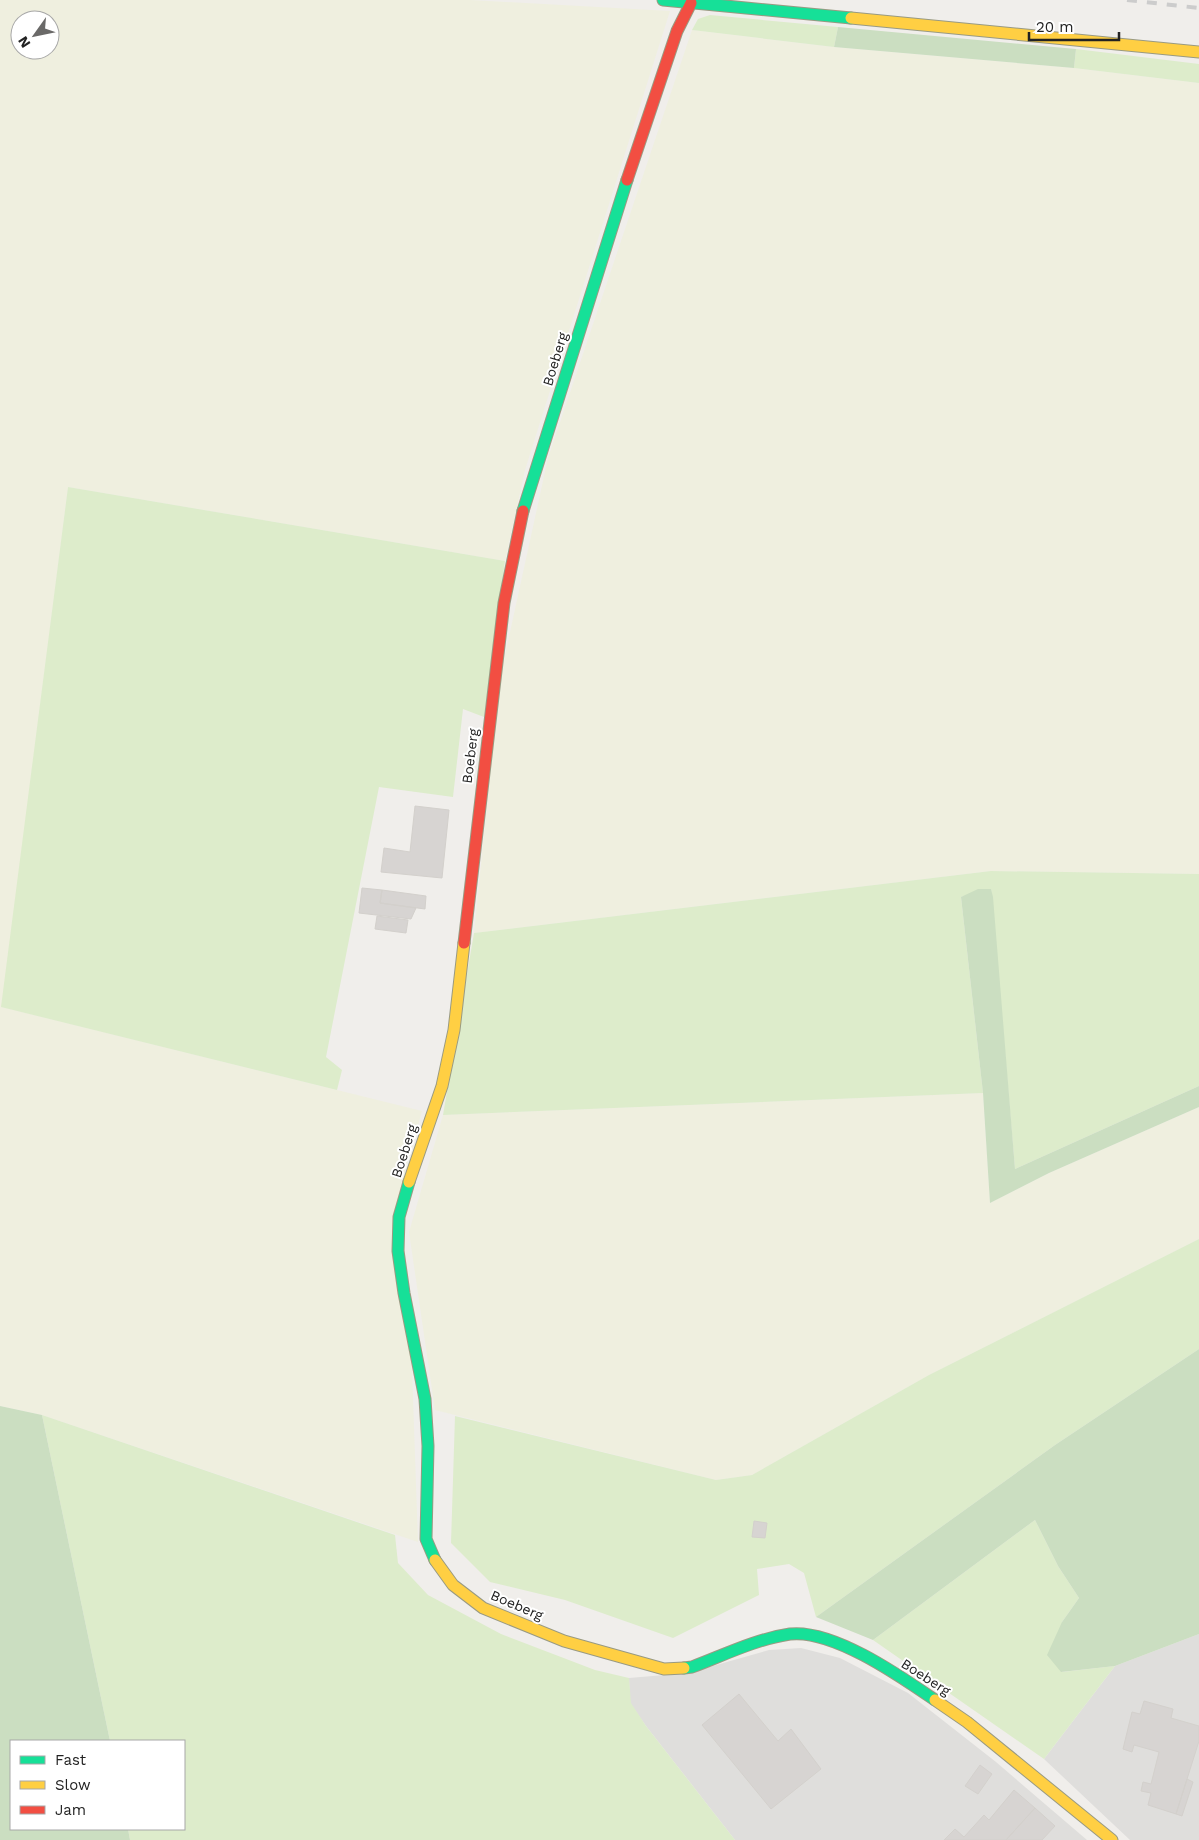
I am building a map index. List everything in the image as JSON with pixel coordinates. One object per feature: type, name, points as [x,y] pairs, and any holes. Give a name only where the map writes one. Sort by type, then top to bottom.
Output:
[{"type":"street","points":[[663,0],[1199,52]]},
{"type":"street","name":"Boeberg","points":[[691,3],[677,31],[614,220],[523,512],[504,603],[454,1030],[442,1086],[416,1159],[399,1217],[398,1251],[404,1293],[425,1399],[428,1446],[426,1539],[435,1560],[453,1585],[483,1608],[564,1641],[664,1669],[692,1667],[762,1640],[792,1634],[820,1636],[861,1654],[906,1680],[967,1722],[1112,1840]]},
{"type":"shaded area","points":[[1199,1634],[1199,1840],[1130,1840],[1044,1759],[1115,1666]]},
{"type":"shaded area","points":[[801,1648],[840,1658],[908,1693],[996,1762],[1087,1840],[735,1840],[630,1703],[629,1678],[688,1673],[769,1650]]},
{"type":"green space","points":[[0,0],[470,0],[670,11],[525,470],[505,561],[68,487],[2,1007],[422,1111],[401,1188],[412,1369],[418,1542],[42,1415],[0,1406]]},
{"type":"green space","points":[[710,15],[838,27],[834,47],[692,30],[698,19]]},
{"type":"green space","points":[[838,27],[1076,49],[1074,68],[834,47]]},
{"type":"green space","points":[[692,30],[834,47],[1074,68],[1199,83],[1199,874],[991,871],[474,933],[500,678],[548,458]]},
{"type":"green space","points":[[1076,49],[1199,64],[1199,83],[1074,68]]},
{"type":"green space","points":[[68,487],[505,561],[484,717],[463,709],[453,797],[379,787],[326,1057],[342,1070],[337,1090],[1,1007]]},
{"type":"green space","points":[[991,871],[1199,874],[1199,1086],[1015,1169],[991,889],[961,897],[983,1093],[443,1115],[474,933]]},
{"type":"green space","points":[[978,889],[991,889],[993,897],[1015,1169],[1199,1086],[1199,1107],[1049,1173],[990,1203],[983,1093],[961,897]]},
{"type":"green space","points":[[983,1093],[990,1203],[1049,1173],[1199,1107],[1199,1239],[929,1375],[752,1475],[716,1480],[435,1410],[409,1232],[443,1115]]},
{"type":"green space","points":[[1199,1239],[1199,1349],[1055,1445],[816,1617],[804,1573],[789,1564],[757,1569],[759,1595],[673,1638],[565,1600],[490,1582],[451,1543],[455,1416],[716,1480],[752,1475],[929,1375]]},
{"type":"green space","points":[[1199,1349],[1199,1634],[1115,1666],[1061,1672],[1047,1655],[1062,1622],[1079,1598],[1058,1566],[1035,1520],[873,1640],[816,1617],[1055,1445]]},
{"type":"green space","points":[[0,1406],[42,1415],[110,1740],[10,1740],[10,1830],[128,1830],[130,1840],[0,1840]]},
{"type":"green space","points":[[42,1415],[395,1535],[398,1563],[428,1595],[501,1634],[595,1670],[629,1678],[631,1703],[646,1726],[735,1840],[130,1840],[128,1830],[185,1830],[185,1740],[110,1740]]},
{"type":"green space","points":[[1035,1520],[1058,1566],[1079,1598],[1062,1622],[1062,1672],[1115,1666],[1044,1759],[873,1640]]},
{"type":"building","points":[[415,806],[449,810],[442,878],[381,872],[384,848],[410,852]]},
{"type":"building","points":[[362,888],[382,890],[380,903],[416,908],[411,919],[359,913]]},
{"type":"building","points":[[382,890],[426,896],[425,909],[380,903]]},
{"type":"building","points":[[377,916],[408,920],[406,933],[375,929]]},
{"type":"building","points":[[754,1521],[767,1523],[765,1538],[752,1537]]},
{"type":"building","points":[[739,1694],[778,1741],[791,1729],[821,1769],[771,1809],[702,1725]]},
{"type":"building","points":[[1144,1701],[1173,1709],[1171,1718],[1199,1726],[1199,1741],[1176,1814],[1148,1805],[1151,1793],[1141,1791],[1143,1782],[1151,1784],[1159,1752],[1134,1745],[1132,1752],[1123,1749],[1132,1712],[1140,1714]]},
{"type":"building","points":[[980,1765],[992,1774],[978,1794],[965,1786]]},
{"type":"building","points":[[1187,1779],[1193,1782],[1182,1816],[1176,1814]]},
{"type":"building","points":[[1014,1790],[1035,1808],[1006,1840],[944,1840],[955,1829],[964,1837],[984,1815],[989,1820]]},
{"type":"building","points":[[1035,1808],[1055,1826],[1042,1840],[1006,1840]]},
{"type":"railway","points":[[1127,0],[1199,8]]},
{"type":"traffic: fast","points":[[663,0],[851,18]]},
{"type":"traffic: fast","points":[[523,511],[627,180]]},
{"type":"traffic: fast","points":[[409,1182],[399,1217],[398,1251],[404,1293],[425,1399],[428,1446],[426,1539],[435,1560]]},
{"type":"traffic: fast","points":[[684,1668],[692,1667],[777,1636],[807,1634],[846,1646],[866,1656],[935,1700]]},
{"type":"traffic: slow","points":[[851,18],[1199,52]]},
{"type":"traffic: slow","points":[[409,1182],[442,1086],[454,1030],[464,943]]},
{"type":"traffic: slow","points":[[435,1560],[453,1585],[483,1608],[564,1641],[664,1669],[684,1668]]},
{"type":"traffic: slow","points":[[935,1700],[967,1722],[1112,1840]]},
{"type":"traffic: jam","points":[[627,180],[677,31],[691,3]]},
{"type":"traffic: jam","points":[[464,943],[504,603],[523,511]]}]
